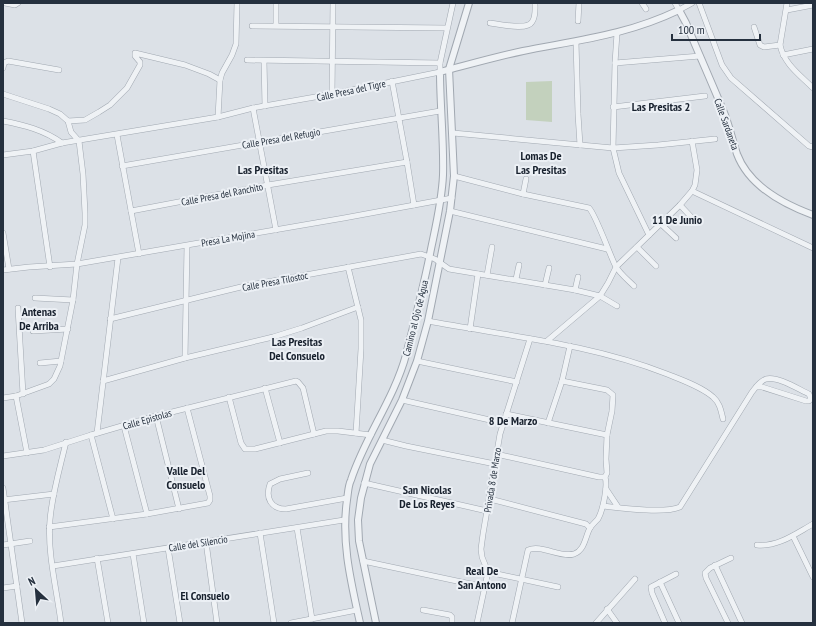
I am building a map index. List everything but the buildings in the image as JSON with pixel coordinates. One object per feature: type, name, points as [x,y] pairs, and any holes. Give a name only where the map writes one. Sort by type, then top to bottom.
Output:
[{"type":"street","points":[[5,3],[15,5],[18,3]]},
{"type":"street","points":[[218,117],[220,80],[236,44],[237,3]]},
{"type":"street","points":[[276,3],[276,25]]},
{"type":"street","points":[[332,3],[332,94]]},
{"type":"street","name":"Camino al Ojo de Agua","points":[[360,623],[347,562],[345,544],[344,520],[347,498],[350,481],[358,460],[389,399],[406,357],[430,257],[441,200],[443,160],[440,111],[440,63],[453,3]]},
{"type":"street","points":[[449,69],[469,3]]},
{"type":"street","points":[[490,23],[529,25],[533,20],[535,3]]},
{"type":"street","points":[[578,21],[579,3]]},
{"type":"street","points":[[642,3],[646,9]]},
{"type":"street","name":"Calle Sardaneta","points":[[675,3],[683,9],[686,23],[724,111],[737,153],[746,170],[764,189],[775,197],[790,206],[813,215]]},
{"type":"street","name":"Calle Presa del Tigre","points":[[3,155],[62,143],[218,117],[253,108],[440,72],[508,54],[617,33],[646,24],[683,9],[692,3]]},
{"type":"street","points":[[699,3],[722,65],[731,78],[809,146],[813,147]]},
{"type":"street","points":[[787,3],[780,45],[783,55],[790,66],[812,86]]},
{"type":"street","points":[[786,10],[813,5]]},
{"type":"street","points":[[252,26],[276,25],[447,28]]},
{"type":"street","points":[[754,27],[758,43],[764,46],[780,45]]},
{"type":"street","points":[[617,33],[613,107],[613,148],[619,173],[649,235]]},
{"type":"street","points":[[576,42],[580,145]]},
{"type":"street","points":[[783,55],[813,49]]},
{"type":"street","points":[[3,94],[49,109],[68,120],[85,120],[110,104],[127,88],[140,65],[140,62],[135,56],[136,53],[185,65],[220,80]]},
{"type":"street","points":[[615,63],[700,56]]},
{"type":"street","points":[[3,68],[4,64],[8,60],[59,70]]},
{"type":"street","points":[[247,60],[440,63]]},
{"type":"street","points":[[264,61],[265,106]]},
{"type":"street","name":"Camino al Ojo de Agua","points":[[376,623],[359,541],[358,520],[360,498],[370,464],[402,400],[417,361],[428,321],[450,211],[454,176],[449,69]]},
{"type":"street","points":[[392,81],[414,206]]},
{"type":"street","points":[[613,107],[705,96]]},
{"type":"street","points":[[253,108],[276,230]]},
{"type":"street","name":"Calle Presa del Refugio","points":[[122,166],[440,111]]},
{"type":"street","points":[[3,398],[23,394],[49,384],[57,373],[61,361],[68,329],[77,264],[85,225],[83,174],[79,141],[71,132],[68,120]]},
{"type":"street","points":[[3,121],[49,134],[62,143]]},
{"type":"street","points":[[453,133],[613,148],[627,148],[715,139]]},
{"type":"street","points":[[117,135],[140,254]]},
{"type":"street","points":[[548,341],[600,296],[616,267],[680,205],[692,191],[695,185],[697,170],[692,141]]},
{"type":"street","points":[[33,150],[50,267]]},
{"type":"street","name":"Calle Presa del Ranchito","points":[[131,211],[268,185],[407,162]]},
{"type":"street","points":[[454,176],[591,210],[616,267],[634,286]]},
{"type":"street","points":[[523,194],[526,179]]},
{"type":"street","points":[[692,191],[813,248]]},
{"type":"street","name":"Presa La Mojina","points":[[6,269],[50,267],[118,258],[452,198]]},
{"type":"street","points":[[680,205],[695,221]]},
{"type":"street","points":[[450,211],[607,249]]},
{"type":"street","points":[[661,224],[676,238]]},
{"type":"street","points":[[3,233],[6,269]]},
{"type":"street","points":[[185,358],[187,246]]},
{"type":"street","points":[[486,275],[492,247]]},
{"type":"street","points":[[637,247],[656,266]]},
{"type":"street","name":"Calle Presa Tilostoc","points":[[110,320],[245,286],[421,254],[430,257],[449,269],[575,290],[600,296],[617,306]]},
{"type":"street","points":[[97,433],[118,258]]},
{"type":"street","points":[[516,280],[519,265]]},
{"type":"street","points":[[348,267],[361,320],[356,433]]},
{"type":"street","points":[[545,285],[549,268]]},
{"type":"street","points":[[470,329],[478,274]]},
{"type":"street","points":[[575,290],[578,277]]},
{"type":"street","points":[[35,298],[73,300]]},
{"type":"street","points":[[103,380],[302,328],[358,307]]},
{"type":"street","points":[[18,308],[23,394]]},
{"type":"street","points":[[428,321],[548,341],[601,353],[638,364],[689,382],[713,397],[719,404],[723,419]]},
{"type":"street","points":[[33,331],[68,329]]},
{"type":"street","name":"Privada 8 de Marzo","points":[[488,572],[482,557],[481,549],[496,454],[503,423],[530,339]]},
{"type":"street","points":[[548,423],[562,381],[570,346]]},
{"type":"street","points":[[40,363],[61,361]]},
{"type":"street","points":[[417,361],[517,382]]},
{"type":"street","points":[[603,506],[657,510],[672,509],[680,506],[752,392],[756,387],[760,382],[767,379],[774,379],[809,394],[811,399],[806,401],[762,387],[756,387]]},
{"type":"street","points":[[512,623],[528,550],[534,548],[572,554],[580,551],[590,528],[597,520],[603,506],[607,484],[605,477],[608,473],[606,459],[607,435],[613,398],[611,393],[607,390],[562,381]]},
{"type":"street","name":"Calle Epistolas","points":[[3,456],[44,450],[66,442],[156,416],[292,382],[298,382],[303,388],[314,434]]},
{"type":"street","points":[[265,388],[280,443]]},
{"type":"street","points":[[16,396],[27,453]]},
{"type":"street","points":[[228,398],[241,443],[245,449],[256,449],[326,431],[356,433],[371,436]]},
{"type":"street","points":[[402,400],[503,423]]},
{"type":"street","points":[[49,527],[148,514],[204,505],[208,503],[210,496],[187,408]]},
{"type":"street","points":[[506,414],[607,435]]},
{"type":"street","points":[[156,416],[179,509]]},
{"type":"street","points":[[124,426],[148,514]]},
{"type":"street","points":[[91,435],[114,519]]},
{"type":"street","points":[[382,440],[495,464]]},
{"type":"street","points":[[61,623],[49,527],[54,494],[66,442]]},
{"type":"street","points":[[496,454],[598,477],[605,477]]},
{"type":"street","points":[[308,473],[280,479],[270,484],[270,500],[273,505],[277,508],[286,509],[347,498]]},
{"type":"street","points":[[364,483],[487,511]]},
{"type":"street","points":[[3,488],[22,623]]},
{"type":"street","points":[[606,488],[618,507]]},
{"type":"street","points":[[4,499],[54,494]]},
{"type":"street","points":[[490,499],[586,524],[590,528]]},
{"type":"street","name":"Calle del Silencio","points":[[53,566],[344,520]]},
{"type":"street","points":[[757,545],[773,545],[793,536],[813,524]]},
{"type":"street","points":[[297,528],[312,619]]},
{"type":"street","points":[[260,533],[274,623]]},
{"type":"street","points":[[793,536],[813,577]]},
{"type":"street","points":[[3,545],[30,541]]},
{"type":"street","points":[[206,542],[217,623]]},
{"type":"street","points":[[168,548],[180,623]]},
{"type":"street","points":[[133,554],[144,623]]},
{"type":"street","points":[[97,558],[108,623]]},
{"type":"street","points":[[728,623],[705,573],[706,570],[731,558]]},
{"type":"street","points":[[363,561],[485,587]]},
{"type":"street","points":[[715,565],[742,623]]},
{"type":"street","points":[[477,623],[488,572],[522,578],[558,587]]},
{"type":"street","points":[[665,623],[651,590],[653,586],[676,574]]},
{"type":"street","points":[[596,623],[635,579]]},
{"type":"street","points":[[660,582],[679,623]]},
{"type":"street","points":[[3,588],[17,586]]},
{"type":"street","points":[[608,609],[617,623]]},
{"type":"street","points":[[291,623],[357,610]]},
{"type":"street","points":[[423,610],[450,615],[452,617],[452,623]]},
{"type":"green space","points":[[552,81],[552,122],[526,120],[526,82]]},
{"type":"district","name":"Las Presitas 2","points":[[661,107]]},
{"type":"district","name":"Lomas De Las Presitas","points":[[541,163]]},
{"type":"district","name":"Las Presitas","points":[[263,170]]},
{"type":"district","name":"11 De Junio","points":[[677,220]]},
{"type":"district","name":"Antenas De Arriba","points":[[39,319]]},
{"type":"district","name":"Las Presitas Del Consuelo","points":[[297,349]]},
{"type":"district","name":"8 De Marzo","points":[[513,421]]},
{"type":"district","name":"Valle Del Consuelo","points":[[186,478]]},
{"type":"district","name":"San Nicolas De Los Reyes","points":[[427,497]]},
{"type":"district","name":"Real De San Antono","points":[[482,578]]},
{"type":"district","name":"El Consuelo","points":[[205,596]]}]
